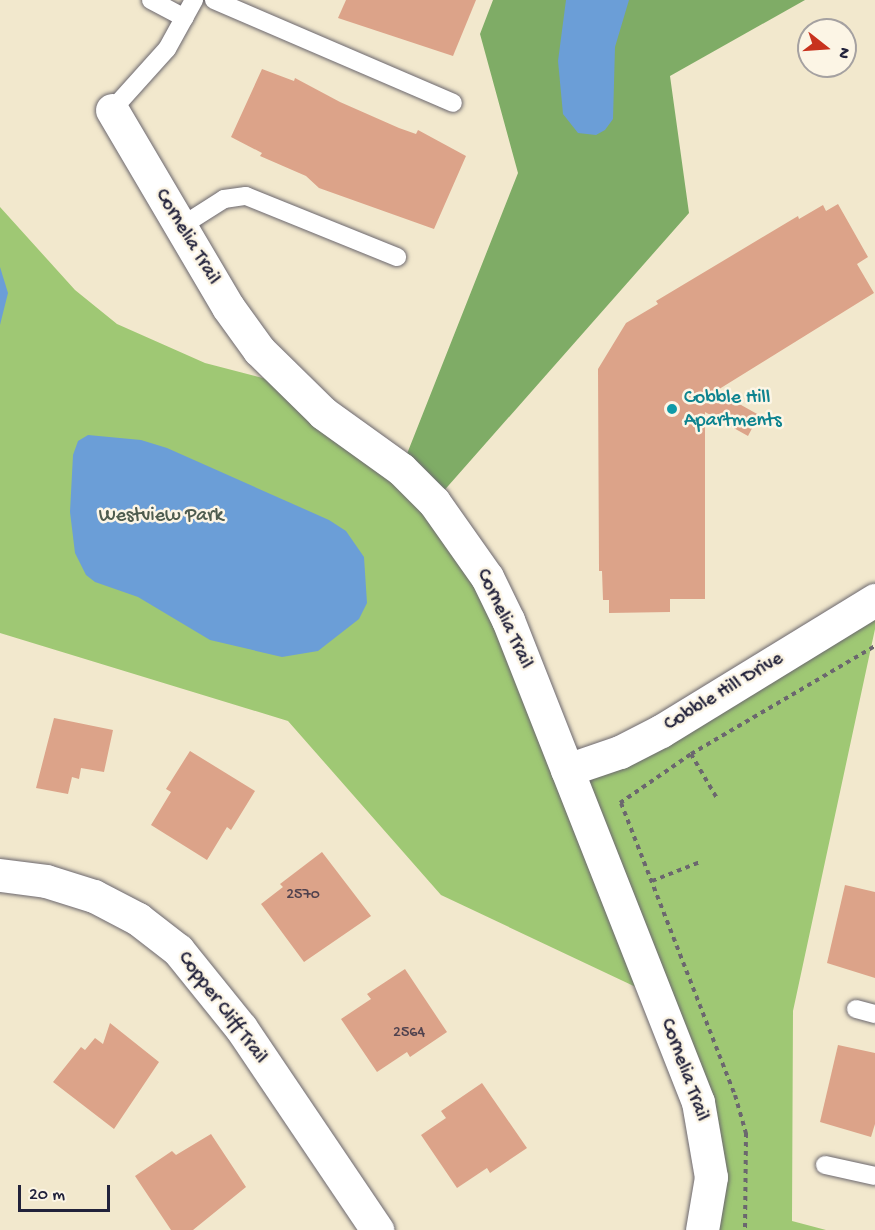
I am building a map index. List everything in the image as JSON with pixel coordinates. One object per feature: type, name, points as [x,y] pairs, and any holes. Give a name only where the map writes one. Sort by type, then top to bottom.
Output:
[{"type":"street","name":"Cornelia Trail","points":[[112,110],[228,308],[259,350],[323,413],[400,469],[434,502],[462,540],[508,620],[698,1102],[711,1177],[702,1230]]},
{"type":"street","name":"Cobble Hill Drive","points":[[567,770],[620,752],[661,731],[875,600]]},
{"type":"street","name":"Copper Cliff Trail","points":[[0,875],[46,881],[94,896],[138,919],[178,950],[241,1028],[377,1230]]},
{"type":"lane","points":[[151,0],[184,18]]},
{"type":"lane","points":[[112,110],[154,66],[194,0]]},
{"type":"lane","points":[[214,0],[453,103]]},
{"type":"lane","points":[[180,227],[224,199],[246,196],[397,257]]},
{"type":"lane","points":[[856,1009],[875,1014]]},
{"type":"lane","points":[[825,1165],[875,1176]]},
{"type":"path","points":[[585,816],[621,802],[691,754],[875,646]]},
{"type":"path","points":[[691,754],[718,800]]},
{"type":"path","points":[[652,881],[700,862]]},
{"type":"green space","points":[[493,0],[805,0],[670,76],[689,213],[434,502],[401,469],[518,173],[480,34]]},
{"type":"green space","name":"Westview Park","points":[[0,207],[75,290],[117,324],[205,363],[293,386],[434,502],[567,770],[875,600],[875,629],[793,1011],[792,1221],[826,1230],[702,1230],[711,1177],[657,997],[441,895],[288,721],[0,633]]},
{"type":"water","points":[[566,0],[629,0],[615,47],[613,119],[605,130],[596,135],[578,133],[563,114],[558,61]]},
{"type":"water","points":[[0,267],[8,293],[0,325]]},
{"type":"water","points":[[88,435],[141,440],[167,448],[329,520],[346,531],[364,557],[367,603],[359,619],[318,651],[282,657],[210,640],[138,597],[95,582],[86,575],[75,553],[70,512],[73,455],[78,441]]},
{"type":"building","points":[[346,0],[476,0],[453,56],[338,18]]},
{"type":"building","points":[[262,69],[294,81],[295,78],[340,102],[399,128],[416,134],[418,130],[466,156],[434,229],[319,188],[306,176],[260,156],[262,153],[231,137]]},
{"type":"building","name":"Cobble Hill Apartments","points":[[838,204],[868,257],[857,264],[874,293],[716,391],[759,415],[748,436],[705,412],[705,599],[670,599],[670,612],[609,613],[609,600],[603,600],[602,571],[599,571],[598,369],[626,323],[658,304],[656,301],[798,216],[799,219],[823,205],[826,211]]},
{"type":"building","points":[[54,718],[113,730],[104,772],[81,768],[79,779],[72,777],[68,794],[36,788]]},
{"type":"building","points":[[190,751],[255,791],[231,830],[227,827],[207,860],[151,825],[171,792],[166,789]]},
{"type":"building","points":[[322,852],[371,916],[304,962],[261,904],[283,887],[280,884]]},
{"type":"building","points":[[845,885],[875,892],[875,978],[827,963]]},
{"type":"building","points":[[405,969],[447,1032],[410,1057],[407,1052],[377,1072],[341,1019],[371,999],[367,994]]},
{"type":"building","points":[[110,1023],[159,1062],[114,1129],[53,1082],[81,1047],[85,1050],[95,1038],[103,1044]]},
{"type":"building","points":[[838,1045],[875,1053],[875,1124],[871,1137],[820,1122]]},
{"type":"building","points":[[482,1083],[527,1148],[490,1173],[487,1168],[457,1188],[421,1135],[446,1118],[441,1111]]},
{"type":"building","points":[[211,1134],[246,1187],[193,1230],[171,1230],[135,1176],[172,1151],[176,1155]]},
{"type":"place","name":"Cobble Hill Apartments","points":[[672,409]]}]
